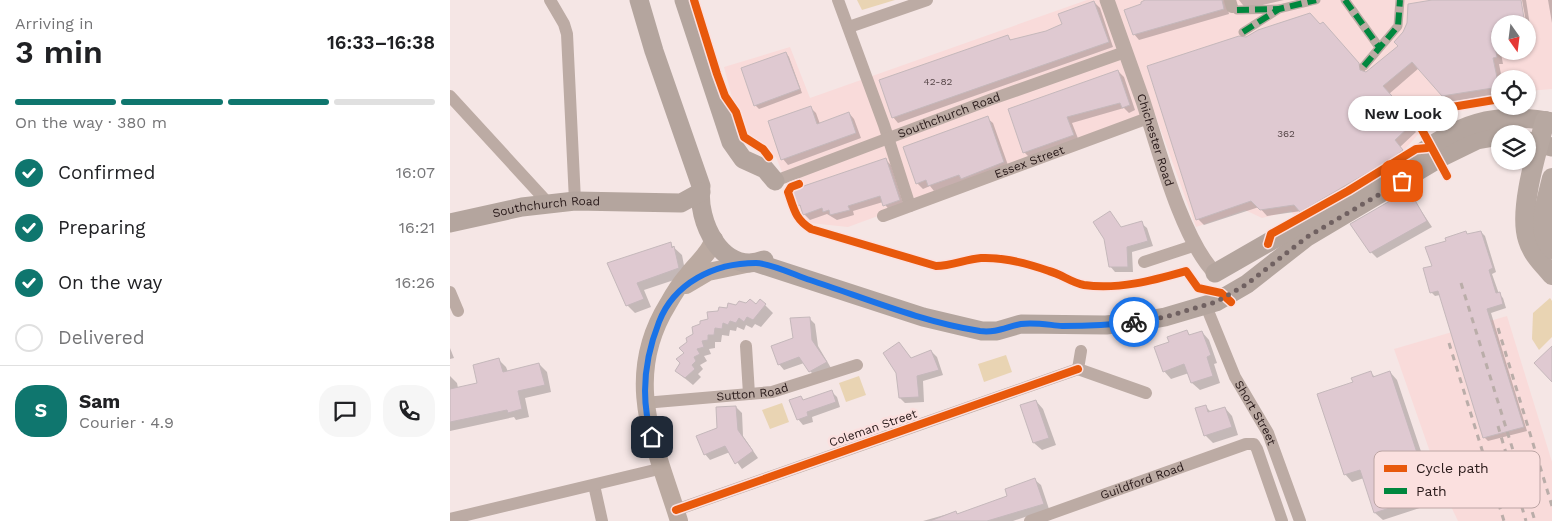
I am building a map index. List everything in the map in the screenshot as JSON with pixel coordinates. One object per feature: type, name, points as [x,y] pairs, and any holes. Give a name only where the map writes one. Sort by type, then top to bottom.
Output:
[{"type":"highway","points":[[1548,122],[1539,144],[1525,212],[1525,230],[1534,254],[1552,275]]},
{"type":"highway","points":[[1552,178],[1543,230],[1547,243],[1552,249]]},
{"type":"main road","points":[[639,0],[654,51],[701,189],[700,206],[714,239],[726,255],[736,261],[757,262],[949,324],[997,331],[1021,324],[1120,324],[1165,317],[1206,306],[1247,284],[1307,237],[1447,154],[1477,140],[1491,138]]},
{"type":"main road","points":[[684,0],[731,142],[743,159],[765,168],[775,181]]},
{"type":"main road","points":[[1215,273],[1412,160],[1451,132],[1472,124],[1494,119],[1524,117],[1548,122]]},
{"type":"main road","name":"Southchurch Road","points":[[450,223],[522,207],[575,201],[682,203],[701,189]]},
{"type":"main road","points":[[678,515],[647,420],[644,403],[645,378],[655,331],[668,303],[687,276],[712,247],[714,239]]},
{"type":"main road","points":[[679,289],[708,272],[757,262]]},
{"type":"street","points":[[550,0],[564,24],[567,34],[575,201]]},
{"type":"street","points":[[838,0],[888,138],[910,206]]},
{"type":"street","points":[[849,27],[927,0]]},
{"type":"street","name":"Chichester Road","points":[[1107,0],[1173,192],[1196,245],[1205,262],[1215,273]]},
{"type":"street","points":[[1233,5],[1279,9],[1316,0]]},
{"type":"street","points":[[1345,0],[1379,47]]},
{"type":"street","points":[[1364,66],[1398,26],[1400,0]]},
{"type":"street","points":[[1243,32],[1279,9]]},
{"type":"street","name":"Southchurch Road","points":[[775,181],[1125,52]]},
{"type":"street","points":[[450,96],[549,204]]},
{"type":"street","name":"Essex Street","points":[[883,216],[1148,118]]},
{"type":"street","points":[[1144,262],[1196,245]]},
{"type":"street","points":[[450,292],[458,311]]},
{"type":"street","name":"Short Street","points":[[1206,306],[1236,377],[1268,433],[1300,521]]},
{"type":"street","points":[[746,346],[749,394]]},
{"type":"street","points":[[1081,351],[1078,369],[1146,393]]},
{"type":"street","name":"Sutton Road","points":[[644,403],[772,392],[858,365]]},
{"type":"street","name":"Coleman Street","points":[[678,515],[1078,369]]},
{"type":"street","name":"Guildford Road","points":[[1030,521],[1246,444],[1254,444],[1282,521]]},
{"type":"street","points":[[450,519],[662,468]]},
{"type":"street","points":[[594,485],[602,521]]},
{"type":"shaded area","points":[[857,0],[895,0],[862,10]]},
{"type":"shaded area","points":[[1087,0],[1552,0],[1552,89],[1536,90],[1536,70],[1491,70],[1491,95],[1447,102],[1397,158],[1296,218],[1291,211],[1262,218],[1245,210],[1196,227],[1155,114],[848,227],[810,223],[799,215],[776,157],[743,139],[724,67],[790,47],[810,98]]},
{"type":"shaded area","points":[[1550,298],[1552,301],[1552,337],[1539,350],[1532,339],[1533,313]]},
{"type":"shaded area","points":[[1507,316],[1552,462],[1552,521],[1458,521],[1452,508],[1540,508],[1540,451],[1430,451],[1394,349]]},
{"type":"shaded area","points":[[1006,355],[1012,372],[984,382],[978,364]]},
{"type":"shaded area","points":[[859,376],[866,395],[846,402],[839,383]]},
{"type":"shaded area","points":[[782,403],[789,422],[770,429],[762,410]]},
{"type":"building","points":[[1145,0],[1222,0],[1224,9],[1133,35],[1124,10],[1141,4]]},
{"type":"building","points":[[1432,0],[1521,0],[1524,15],[1491,15],[1491,60],[1493,60],[1495,70],[1491,70],[1491,88],[1442,96],[1412,62],[1383,86],[1400,105],[1397,109],[1411,125],[1395,140],[1403,150],[1391,159],[1300,212],[1294,205],[1260,210],[1251,201],[1196,220],[1147,66],[1239,36],[1246,37],[1258,30],[1310,13],[1320,24],[1323,22],[1359,63],[1360,70],[1366,72],[1398,46],[1394,42],[1403,32],[1407,23],[1408,4]]},
{"type":"building","points":[[1094,1],[1109,42],[892,118],[879,80],[1008,35],[1010,40],[1046,31],[1062,24],[1058,14]]},
{"type":"building","points":[[786,52],[800,89],[754,106],[741,68]]},
{"type":"building","points":[[1118,70],[1130,105],[1122,108],[1120,103],[1067,117],[1074,135],[1023,153],[1008,109]]},
{"type":"building","points":[[811,106],[817,124],[849,112],[856,133],[781,160],[768,121]]},
{"type":"building","points":[[988,116],[1004,162],[961,179],[959,175],[928,186],[926,180],[916,184],[903,147]]},
{"type":"building","points":[[886,158],[900,200],[883,206],[880,196],[848,206],[850,210],[830,215],[829,210],[823,212],[822,208],[803,215],[800,205],[797,206],[792,190]]},
{"type":"building","points":[[1409,190],[1427,221],[1370,253],[1350,224]]},
{"type":"building","points":[[1110,211],[1121,227],[1142,221],[1148,241],[1127,247],[1128,267],[1109,267],[1104,239],[1093,222]]},
{"type":"building","points":[[1466,231],[1467,234],[1481,231],[1493,268],[1489,270],[1496,293],[1500,292],[1503,304],[1487,309],[1524,427],[1483,438],[1438,291],[1430,293],[1423,268],[1432,266],[1425,247],[1446,241],[1445,238]]},
{"type":"building","points":[[671,242],[672,248],[674,246],[679,268],[637,283],[644,299],[626,306],[607,263]]},
{"type":"building","points":[[750,299],[756,304],[760,299],[766,304],[753,320],[747,317],[744,322],[739,318],[736,323],[730,321],[728,325],[723,323],[722,329],[715,328],[714,335],[708,335],[708,340],[702,341],[704,347],[697,349],[700,354],[694,357],[696,361],[692,365],[695,369],[685,378],[675,371],[680,363],[676,359],[684,353],[679,348],[687,342],[686,338],[693,334],[692,327],[700,324],[700,321],[708,319],[707,312],[718,311],[719,307],[727,308],[728,303],[736,305],[739,301],[746,303]]},
{"type":"building","points":[[810,317],[812,340],[827,362],[809,372],[799,357],[778,365],[771,346],[793,338],[790,318]]},
{"type":"building","points":[[1187,330],[1189,335],[1202,331],[1211,355],[1207,357],[1213,376],[1191,383],[1184,364],[1163,372],[1154,347],[1169,342],[1167,337]]},
{"type":"building","points":[[899,342],[911,358],[931,350],[939,370],[917,376],[919,397],[899,398],[896,373],[883,353]]},
{"type":"building","points":[[1552,346],[1552,382],[1534,363]]},
{"type":"building","points":[[499,358],[503,372],[539,363],[545,385],[518,391],[522,409],[508,413],[507,410],[450,422],[450,389],[477,383],[473,365]]},
{"type":"building","points":[[1371,371],[1373,377],[1390,371],[1416,451],[1374,451],[1374,508],[1390,508],[1374,513],[1360,470],[1344,475],[1317,394],[1353,382],[1351,378]]},
{"type":"building","points":[[832,390],[836,402],[807,412],[808,416],[797,420],[789,400],[801,396],[803,400]]},
{"type":"building","points":[[1036,400],[1049,438],[1033,443],[1020,405]]},
{"type":"building","points":[[1206,405],[1208,412],[1225,407],[1232,427],[1204,436],[1195,408]]},
{"type":"building","points":[[736,406],[738,430],[753,451],[735,464],[725,446],[704,455],[696,436],[717,428],[716,407]]},
{"type":"building","points":[[1035,478],[1044,504],[987,521],[930,521],[956,511],[957,514],[1007,496],[1005,489]]},
{"type":"railway","points":[[1461,283],[1513,451]]},
{"type":"railway","points":[[1498,328],[1535,451]]},
{"type":"railway","points":[[1449,343],[1482,451]]},
{"type":"railway","points":[[1498,426],[1505,451]]},
{"type":"railway","points":[[1540,466],[1552,506]]},
{"type":"railway","points":[[1500,508],[1504,521]]},
{"type":"railway","points":[[1522,508],[1526,521]]},
{"type":"railway","points":[[1531,508],[1535,521]]},
{"type":"marked path","points":[[1243,32],[1279,9],[1316,0]]},
{"type":"marked path","points":[[1345,0],[1379,47]]},
{"type":"marked path","points":[[1364,66],[1398,26],[1400,0]]},
{"type":"marked path","points":[[1237,10],[1279,9]]},
{"type":"cycle path","points":[[694,0],[725,96],[736,112],[744,137],[763,149],[769,157]]},
{"type":"cycle path","points":[[1447,176],[1421,128],[1446,108],[1491,100]]},
{"type":"cycle path","points":[[1268,244],[1271,234],[1348,191],[1416,149],[1427,148]]},
{"type":"cycle path","points":[[799,184],[791,187],[788,192],[798,217],[811,229],[936,266],[989,258],[1015,261],[1053,272],[1080,284],[1097,286],[1136,283],[1186,271],[1198,288],[1221,293],[1231,302]]},
{"type":"cycle path","points":[[676,510],[1078,369]]},
{"type":"way so far","points":[[1134,322],[1165,317],[1216,302],[1247,284],[1281,255],[1307,237],[1402,181]]},
{"type":"place","name":"New Look","points":[[1402,181]]},
{"type":"route","points":[[652,437],[644,403],[644,391],[648,355],[660,317],[679,289],[698,277],[715,270],[757,262],[923,317],[982,331],[997,331],[1021,324],[1065,326],[1134,322]]}]
